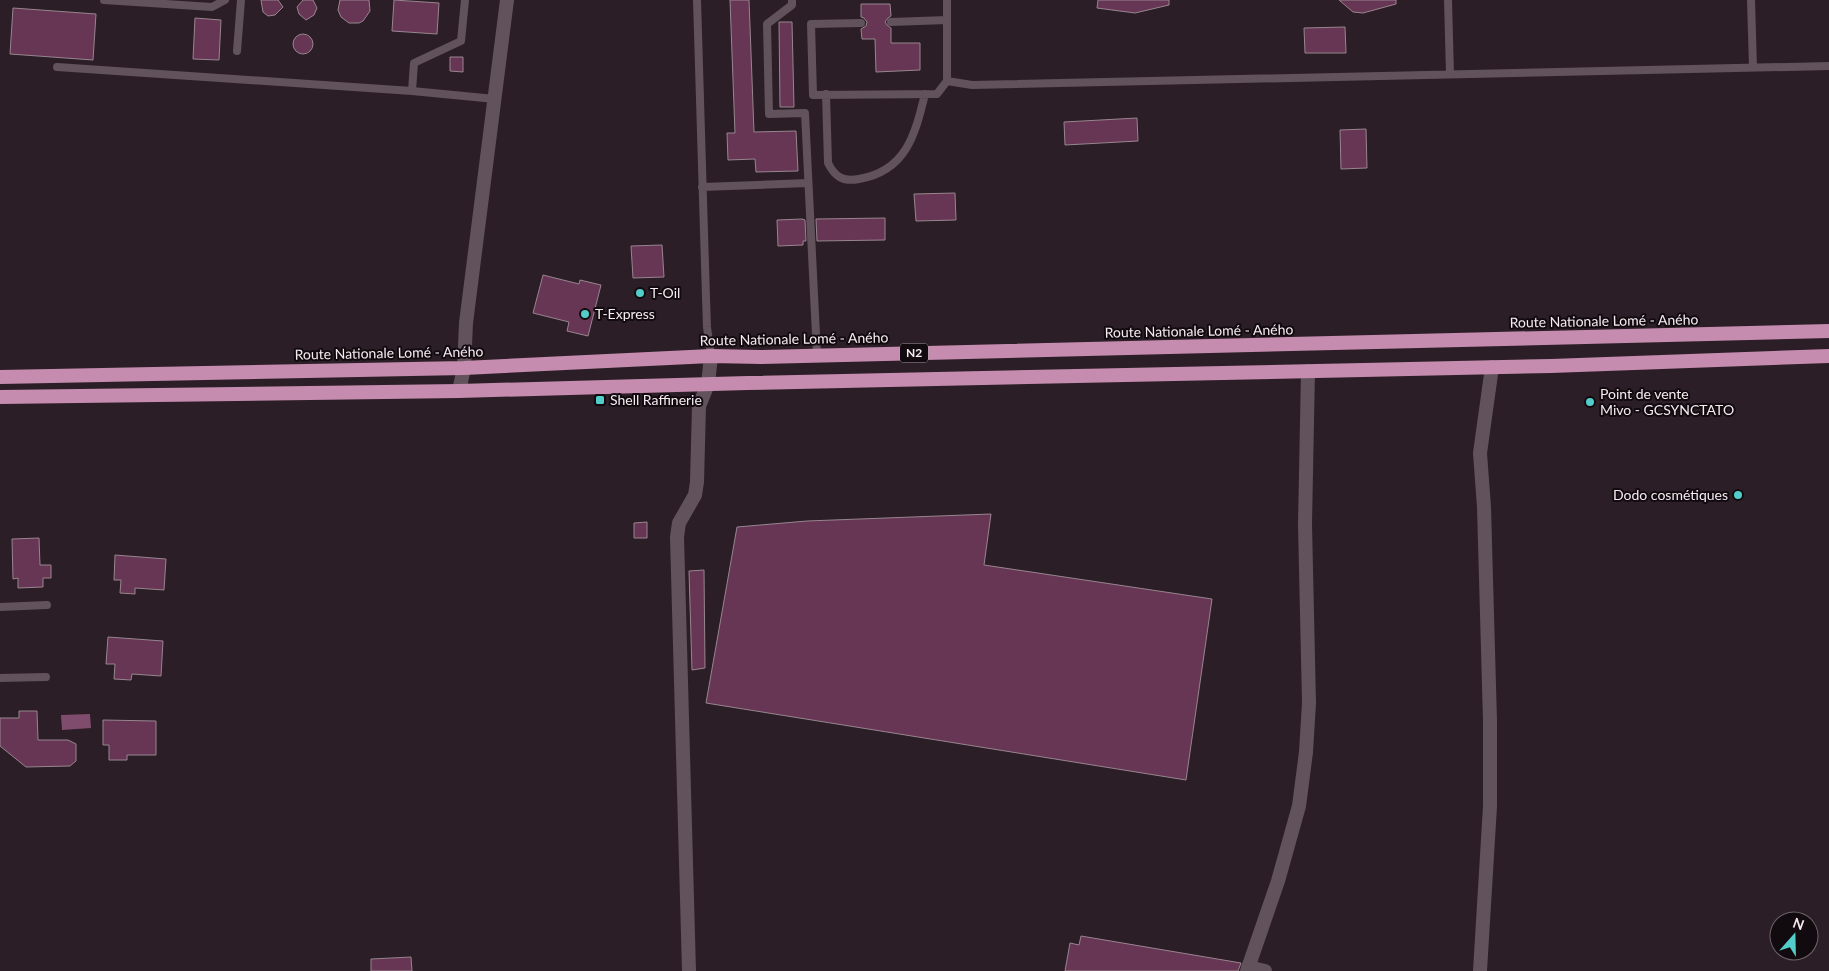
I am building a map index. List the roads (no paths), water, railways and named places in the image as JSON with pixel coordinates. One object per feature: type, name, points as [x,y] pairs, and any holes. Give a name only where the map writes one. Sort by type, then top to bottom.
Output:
[{"type":"highway","name":"Route Nationale Lomé - Aného","points":[[0,376],[464,368],[711,356],[761,357],[816,354],[1132,349],[1829,331]]},
{"type":"highway","name":"N2","points":[[0,397],[459,391],[1492,367],[1829,356]]},
{"type":"street","points":[[459,391],[464,368],[466,323],[507,0]]},
{"type":"street","points":[[689,971],[677,537],[680,523],[694,495],[697,482],[700,406],[708,384],[711,356]]},
{"type":"street","points":[[1480,971],[1490,806],[1490,721],[1484,516],[1480,453],[1492,367]]},
{"type":"street","points":[[1265,971],[1248,969],[1278,880],[1299,806],[1306,752],[1309,703],[1305,524],[1308,371]]},
{"type":"lane","points":[[104,0],[212,7],[225,0]]},
{"type":"lane","points":[[237,51],[241,0]]},
{"type":"lane","points":[[412,91],[414,63],[461,41],[465,0]]},
{"type":"lane","points":[[697,0],[707,327],[711,356]]},
{"type":"lane","points":[[792,0],[792,4],[767,24],[769,114],[805,113],[816,354]]},
{"type":"lane","points":[[861,22],[811,24],[813,95],[937,94],[947,81],[947,0]]},
{"type":"lane","points":[[1448,0],[1450,74]]},
{"type":"lane","points":[[1751,0],[1753,68]]},
{"type":"lane","points":[[891,22],[947,20]]},
{"type":"lane","points":[[947,81],[972,85],[1829,66]]},
{"type":"lane","points":[[57,67],[412,91],[495,99]]},
{"type":"lane","points":[[826,94],[828,163],[833,173],[841,179],[851,181],[881,174],[900,157],[911,140],[925,94]]},
{"type":"lane","points":[[702,187],[808,183]]},
{"type":"lane","points":[[0,606],[47,605]]},
{"type":"lane","points":[[0,678],[46,676]]},
{"type":"place","name":"T-Oil","points":[[640,293]]},
{"type":"place","name":"T-Express","points":[[585,314]]},
{"type":"place","name":"Shell Raffinerie","points":[[600,400]]},
{"type":"place","name":"Point de vente Mivo - GCSYNCTATO","points":[[1590,402]]},
{"type":"place","name":"Dodo cosmétiques","points":[[1738,495]]}]
